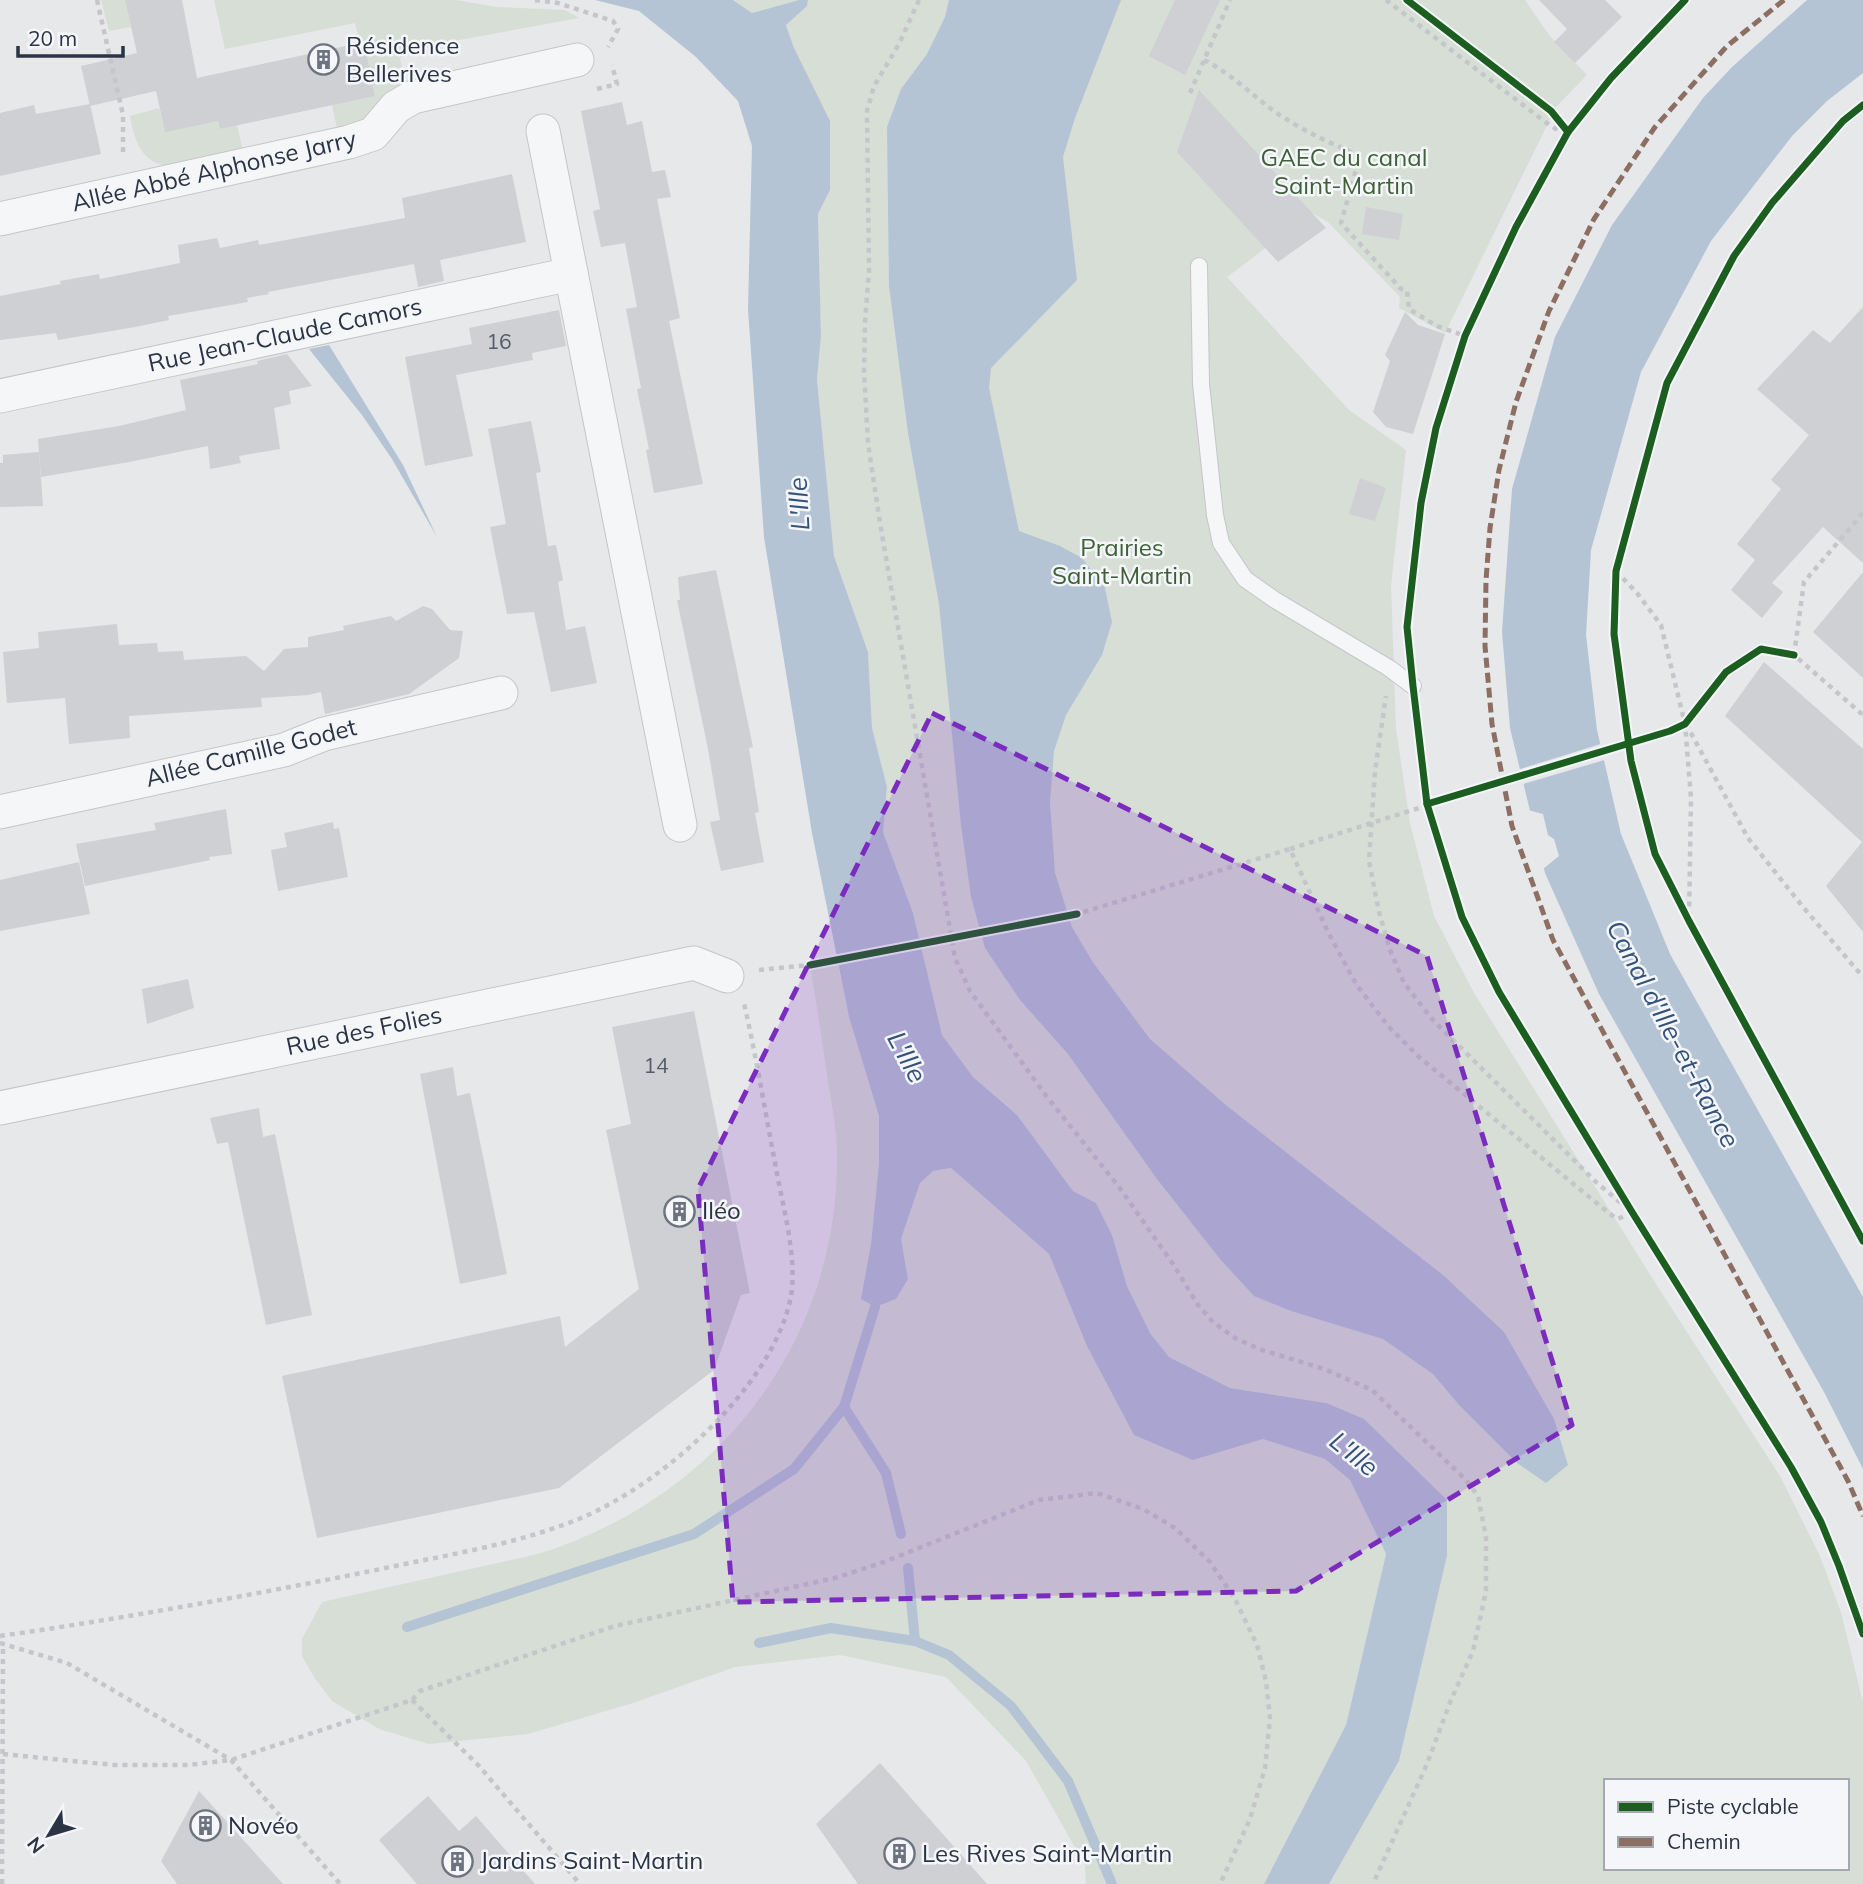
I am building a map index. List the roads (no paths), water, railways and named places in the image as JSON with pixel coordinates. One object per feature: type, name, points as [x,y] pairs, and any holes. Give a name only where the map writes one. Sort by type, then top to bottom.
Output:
[{"type":"street","name":"Allée Abbé Alphonse Jarry","points":[[0,219],[349,142],[373,134],[396,107],[414,97],[592,54]]},
{"type":"street","points":[[543,131],[680,825]]},
{"type":"street","name":"Rue Jean-Claude Camors","points":[[0,396],[571,274]]},
{"type":"street","name":"Allée Camille Godet","points":[[0,812],[284,750],[324,734],[501,693]]},
{"type":"street","name":"Rue des Folies","points":[[0,1108],[694,963],[727,976]]},
{"type":"lane","points":[[1199,266],[1201,384],[1215,515],[1221,543],[1245,579],[1275,600],[1390,668],[1413,686]]},
{"type":"water","name":"L'Ille","points":[[595,0],[733,0],[752,13],[808,0],[807,6],[786,25],[794,48],[830,121],[830,190],[818,214],[821,336],[817,379],[834,556],[868,652],[872,728],[887,787],[883,832],[913,913],[942,1035],[973,1077],[1017,1115],[1073,1191],[1096,1203],[1112,1235],[1127,1286],[1150,1333],[1169,1357],[1230,1388],[1326,1403],[1364,1419],[1447,1500],[1447,1556],[1399,1761],[1329,1884],[1264,1884],[1346,1725],[1386,1554],[1350,1480],[1325,1459],[1263,1439],[1193,1460],[1134,1435],[1087,1346],[1049,1254],[951,1168],[933,1171],[920,1183],[901,1239],[908,1279],[896,1299],[875,1307],[861,1299],[871,1244],[879,1163],[879,1116],[849,1017],[812,833],[764,537],[748,309],[752,146],[738,101],[696,57],[639,11]]},
{"type":"water","points":[[949,0],[1121,0],[1075,118],[1063,157],[1077,280],[991,368],[989,388],[1019,531],[1060,546],[1082,558],[1105,588],[1112,622],[1102,655],[1066,715],[1054,751],[1050,802],[1055,873],[1072,927],[1092,961],[1150,1039],[1227,1106],[1443,1275],[1504,1332],[1554,1419],[1568,1465],[1546,1483],[1517,1463],[1460,1406],[1433,1374],[1383,1339],[1291,1311],[1254,1296],[1220,1259],[1157,1179],[1068,1054],[1020,1000],[985,948],[971,897],[961,825],[939,604],[908,433],[889,286],[887,127],[901,89],[927,54],[945,17]]},
{"type":"water","name":"Canal d'Ille-et-Rance","points":[[1807,0],[1863,0],[1863,73],[1827,101],[1792,136],[1711,241],[1641,372],[1591,550],[1586,635],[1597,730],[1621,834],[1670,954],[1863,1297],[1863,1469],[1824,1392],[1599,994],[1545,873],[1510,728],[1502,632],[1512,489],[1555,337],[1612,225],[1703,98],[1732,67]]},
{"type":"water","points":[[329,345],[403,465],[437,537],[392,459],[362,415],[309,349]]},
{"type":"waterway","points":[[407,1627],[694,1534],[794,1469],[844,1407],[875,1307]]},
{"type":"waterway","points":[[844,1407],[886,1473],[901,1534]]},
{"type":"waterway","points":[[908,1568],[915,1641],[949,1655],[1011,1706],[1068,1781],[1112,1884]]},
{"type":"waterway","points":[[759,1643],[831,1628],[915,1641]]},
{"type":"place","name":"Résidence Bellerives","points":[[323,60]]},
{"type":"place","name":"Iléo","points":[[679,1211]]},
{"type":"place","name":"Novéo","points":[[205,1826]]},
{"type":"place","name":"Les Rives Saint-Martin","points":[[899,1854]]},
{"type":"place","name":"Jardins Saint-Martin","points":[[457,1861]]},
{"type":"park label","name":"GAEC du canal Saint-Martin","points":[[1344,172]]},
{"type":"park label","name":"Prairies Saint-Martin","points":[[1122,562]]}]
